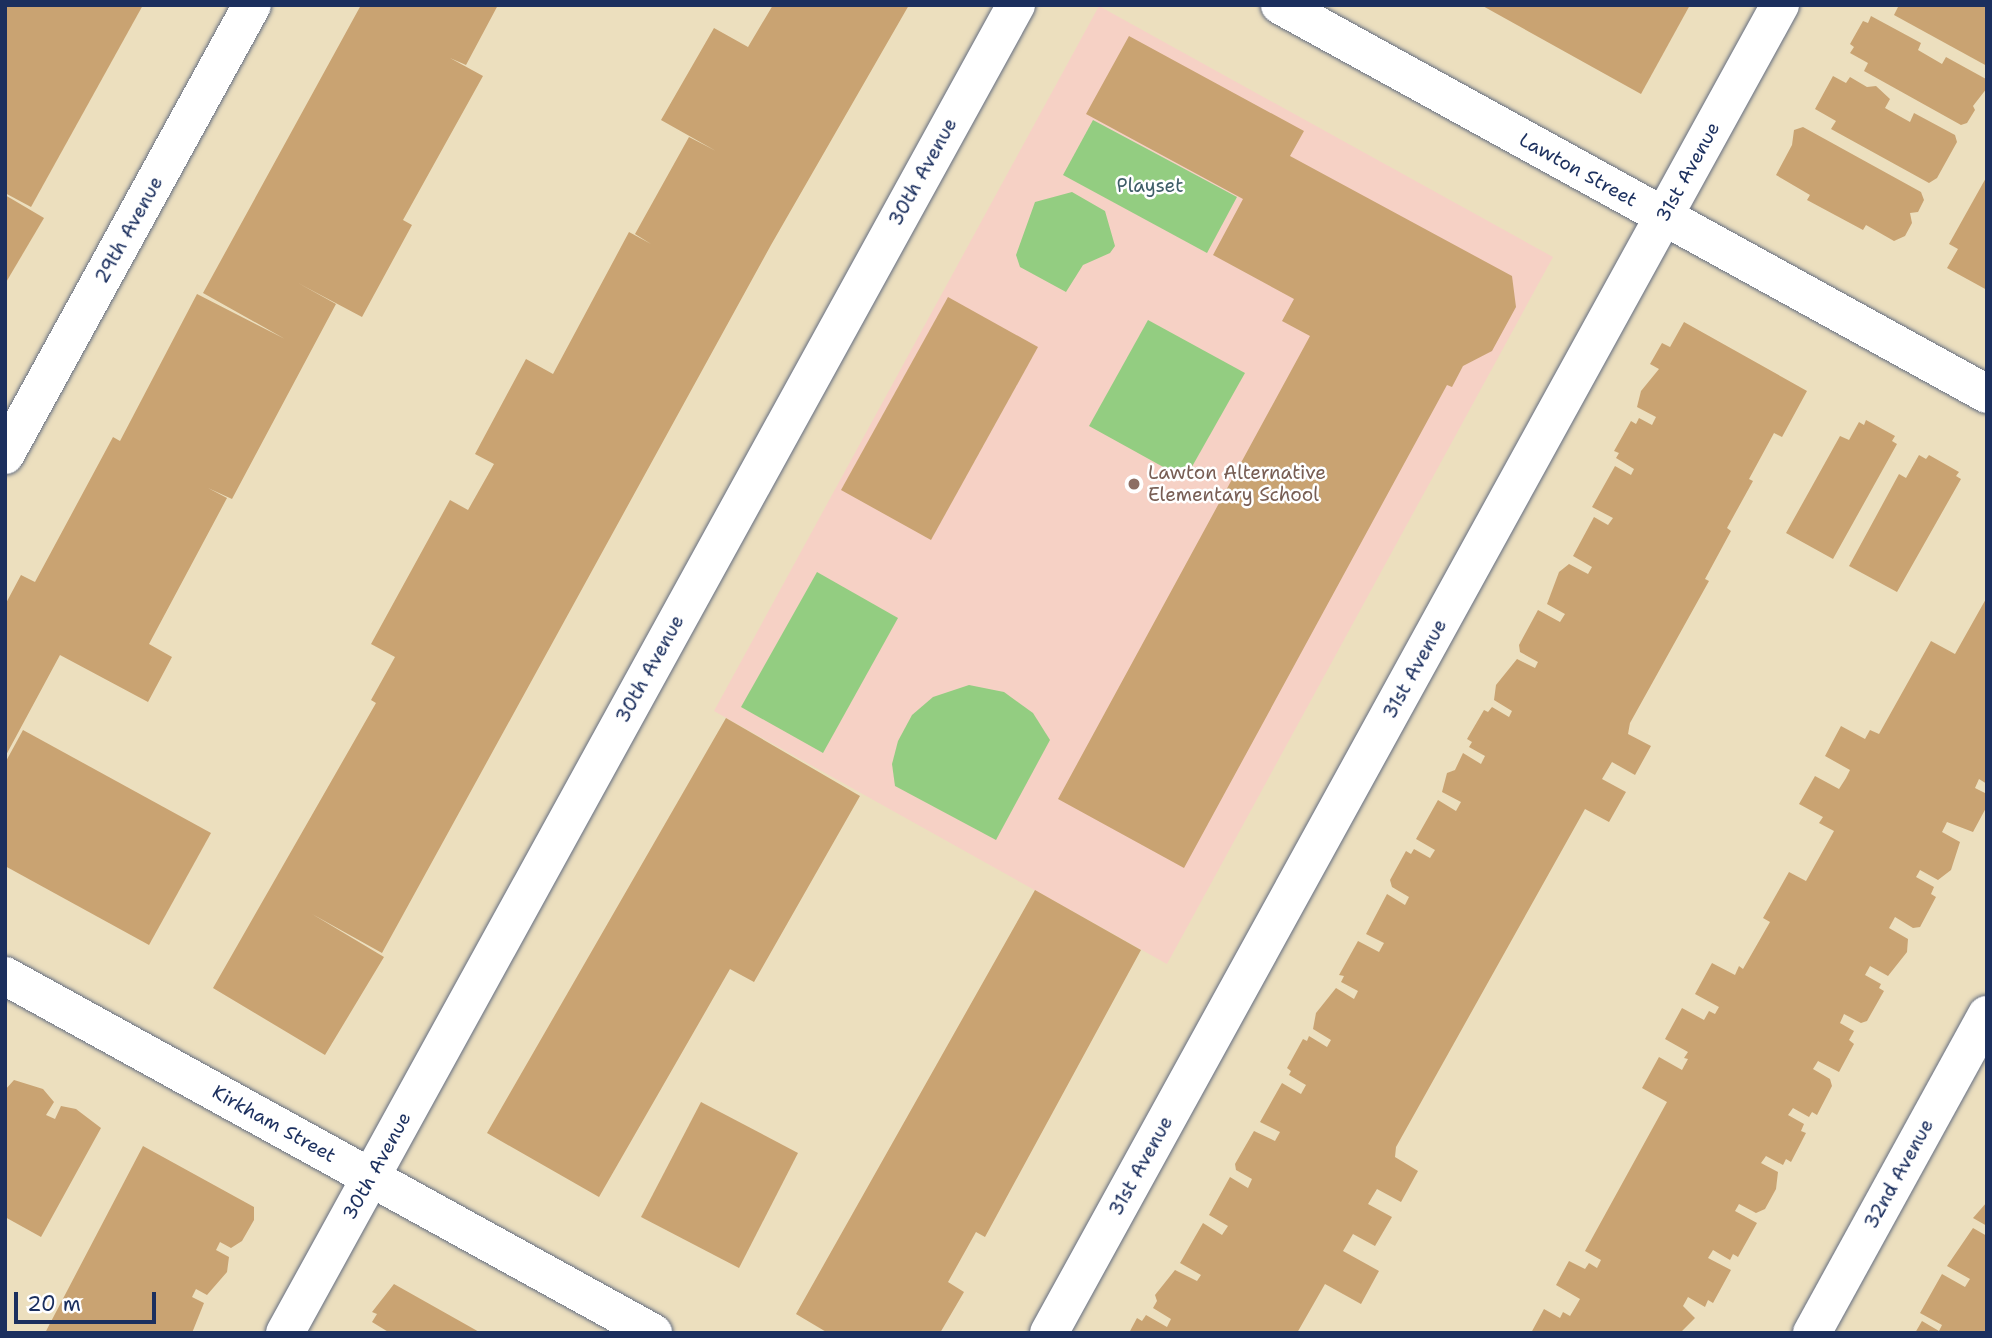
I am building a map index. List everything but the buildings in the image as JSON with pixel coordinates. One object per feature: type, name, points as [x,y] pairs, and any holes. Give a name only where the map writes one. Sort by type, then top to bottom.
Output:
[{"type":"street","name":"29th Avenue","points":[[5,454],[253,5]]},
{"type":"street","name":"30th Avenue","points":[[285,1333],[1016,5]]},
{"type":"street","name":"Lawton Street","points":[[1280,5],[1987,394]]},
{"type":"street","name":"31st Avenue","points":[[1049,1333],[1780,5]]},
{"type":"street","name":"Kirkham Street","points":[[5,976],[653,1333]]},
{"type":"street","name":"32nd Avenue","points":[[1812,1333],[1987,1015]]},
{"type":"shaded area","name":"Lawton Alternative Elementary School","points":[[1099,6],[1553,257],[1167,964],[714,711]]},
{"type":"green space","name":"Playset","points":[[1093,120],[1237,197],[1207,253],[1063,175]]},
{"type":"green space","name":"Playset","points":[[1072,192],[1105,211],[1115,246],[1110,253],[1083,265],[1066,292],[1020,267],[1016,255],[1035,202]]},
{"type":"green space","points":[[1148,320],[1245,373],[1185,479],[1089,426]]},
{"type":"green space","points":[[817,572],[898,618],[823,753],[741,707]]},
{"type":"green space","points":[[969,685],[1004,692],[1033,713],[1050,740],[996,840],[895,786],[892,764],[898,741],[912,715],[933,697]]},
{"type":"place","name":"Lawton Alternative Elementary School","points":[[1134,484]]}]
